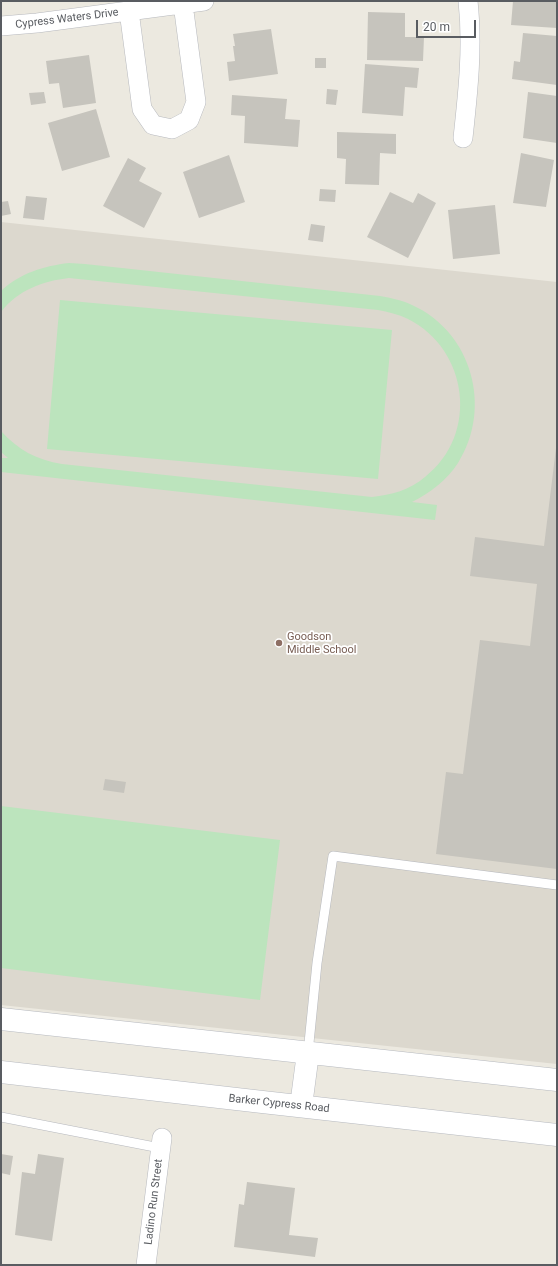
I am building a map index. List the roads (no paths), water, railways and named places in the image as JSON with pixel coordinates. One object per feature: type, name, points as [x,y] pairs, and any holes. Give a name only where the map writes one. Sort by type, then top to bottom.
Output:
[{"type":"main road","points":[[1,1019],[557,1080]]},
{"type":"main road","points":[[302,1106],[308,1053]]},
{"type":"main road","name":"Barker Cypress Road","points":[[1,1072],[557,1135]]},
{"type":"street","name":"Cypress Waters Drive","points":[[1,26],[204,1]]},
{"type":"street","points":[[463,138],[469,79],[470,42],[468,1]]},
{"type":"street","points":[[129,11],[142,109],[153,125],[172,129],[189,120],[196,102],[183,4]]},
{"type":"street","name":"Ladino Run Street","points":[[146,1265],[161,1143]]},
{"type":"lane","points":[[308,1053],[317,963],[333,856],[557,885]]},
{"type":"lane","points":[[1,1117],[161,1143]]},
{"type":"place","name":"Goodson Middle School","points":[[279,643]]}]
